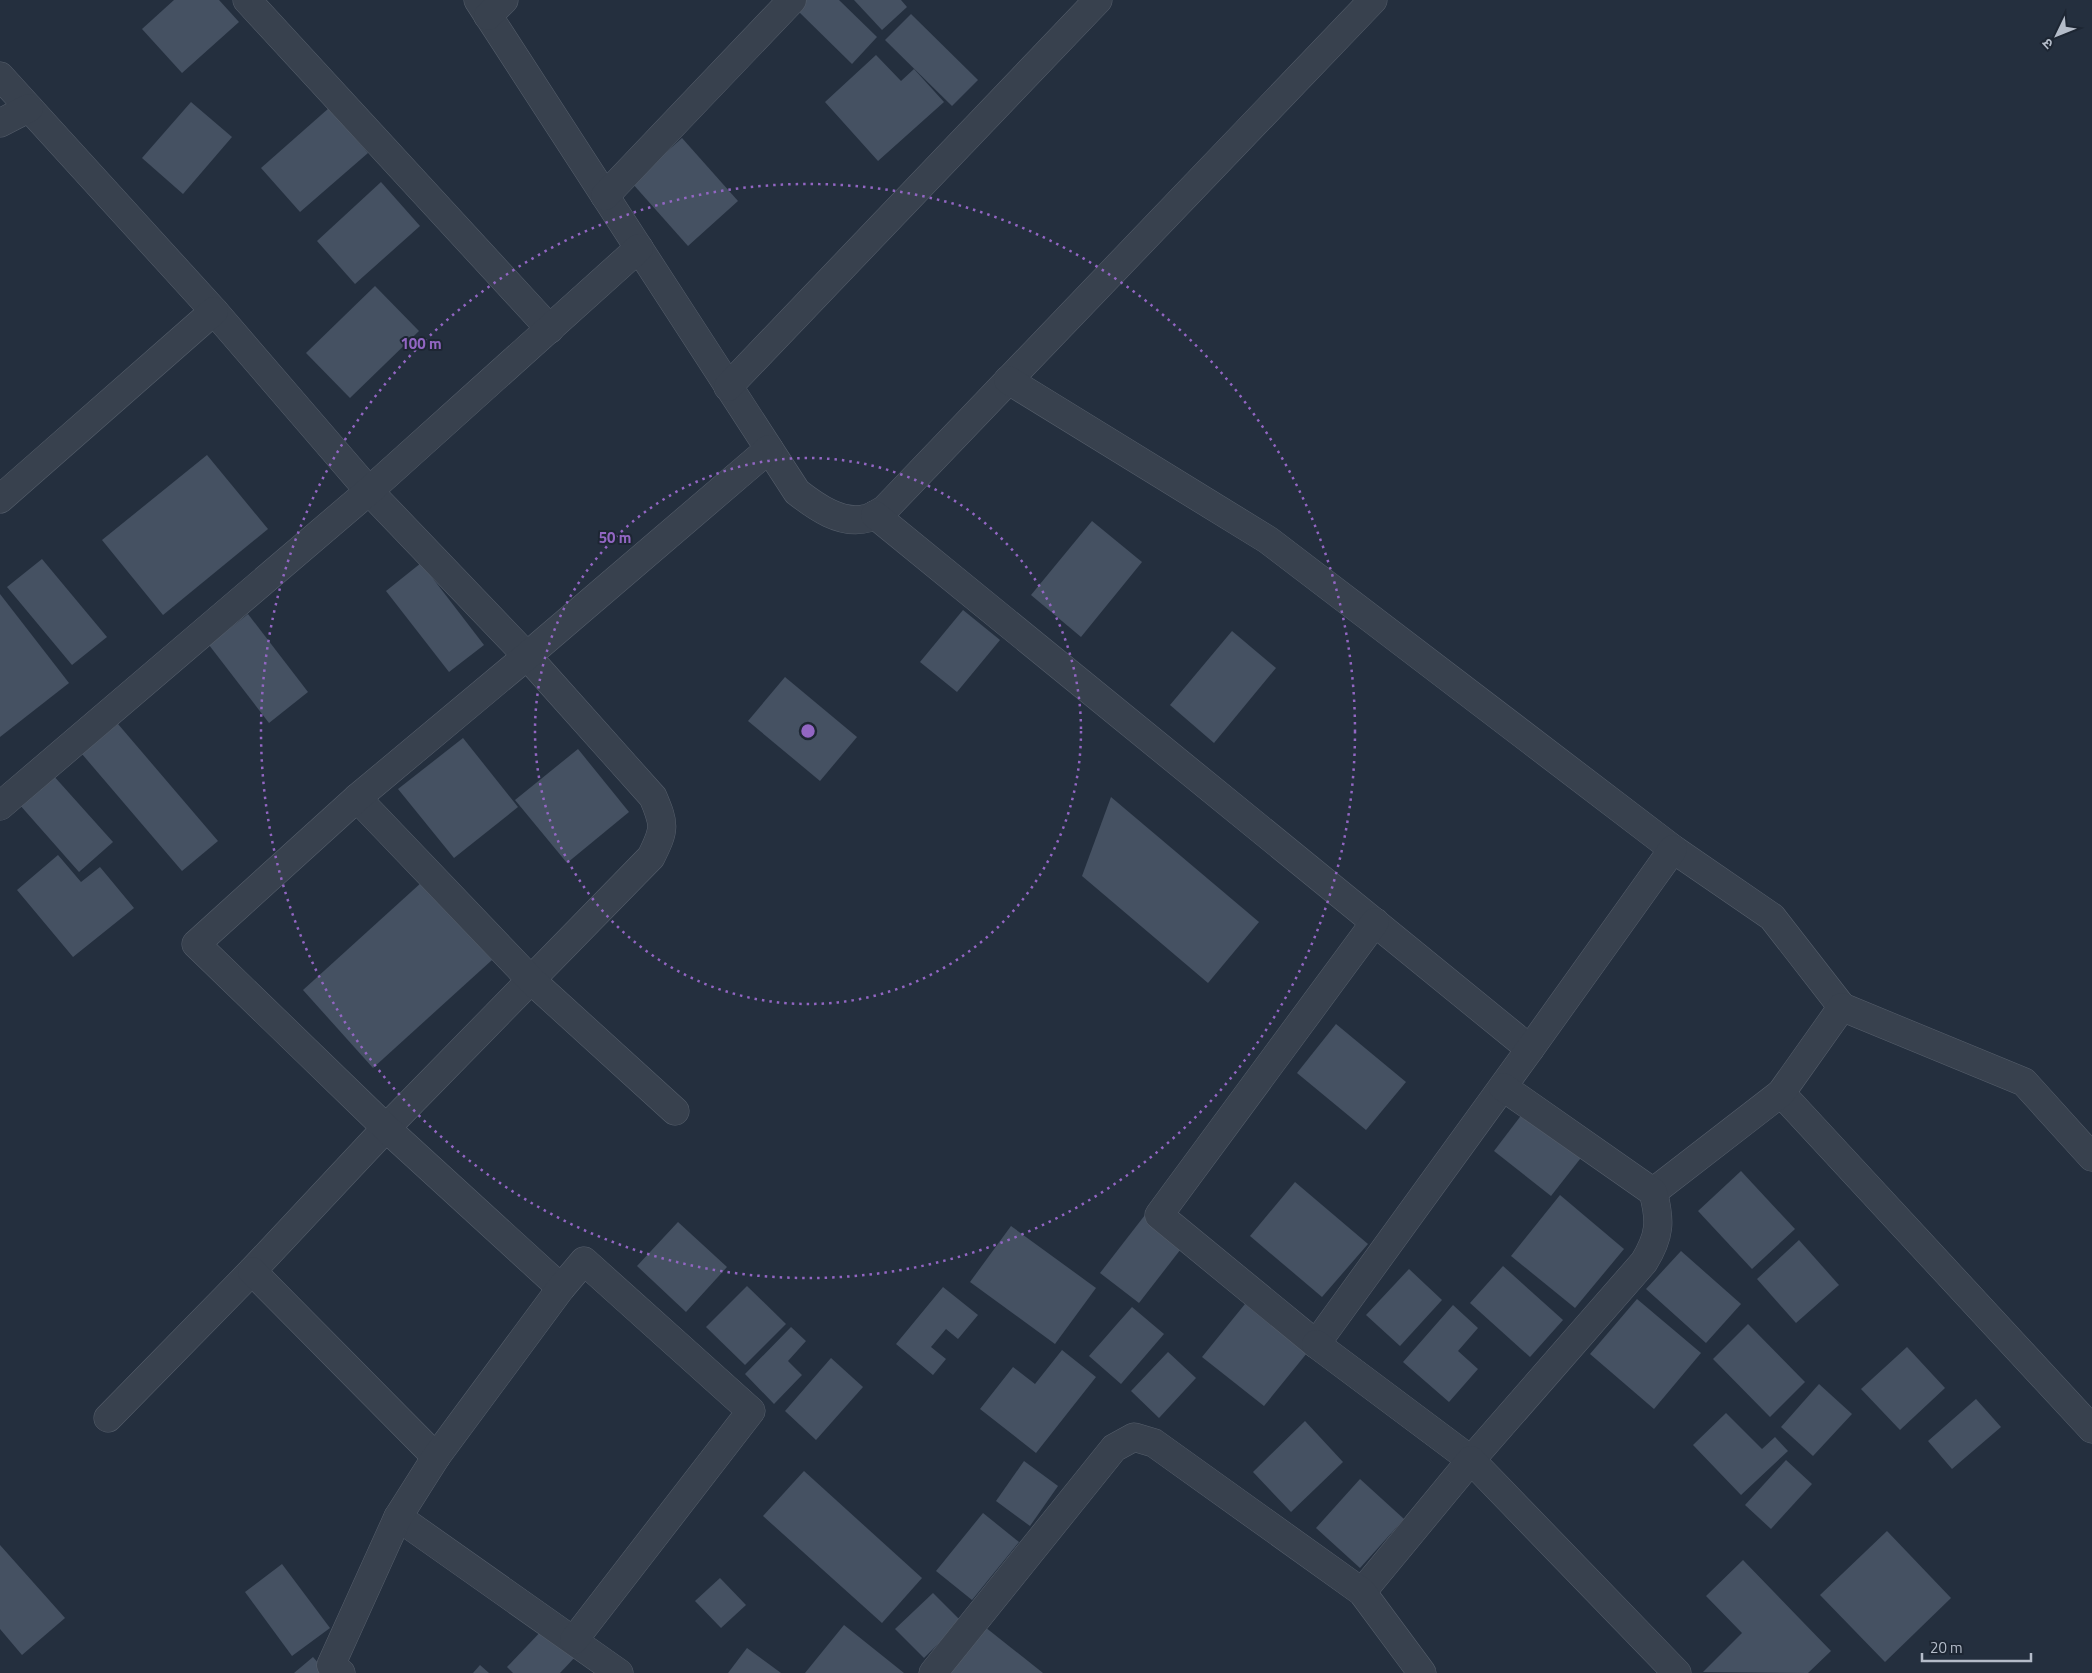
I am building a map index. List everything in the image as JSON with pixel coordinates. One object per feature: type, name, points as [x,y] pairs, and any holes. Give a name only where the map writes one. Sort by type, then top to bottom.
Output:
[{"type":"street","points":[[248,0],[550,329]]},
{"type":"street","points":[[606,196],[792,0]]},
{"type":"street","points":[[728,387],[1098,0]]},
{"type":"street","points":[[490,5],[606,196],[797,492],[820,509],[846,518],[866,519],[885,509],[1373,0]]},
{"type":"street","points":[[0,76],[214,311],[369,491],[527,656],[652,797],[662,818],[662,835],[651,857],[386,1128],[252,1271],[108,1418]]},
{"type":"street","points":[[0,123],[29,108]]},
{"type":"street","points":[[0,806],[369,491],[639,248]]},
{"type":"street","points":[[0,499],[214,311]]},
{"type":"street","points":[[1008,380],[1268,540],[1673,848],[1772,917],[1842,1007],[2024,1082],[2092,1156]]},
{"type":"street","points":[[561,1288],[386,1128],[196,944],[357,798],[527,656],[769,449]]},
{"type":"street","points":[[875,514],[1530,1050]]},
{"type":"street","points":[[357,798],[531,980],[675,1111]]},
{"type":"street","points":[[1316,1344],[1530,1050],[1673,848]]},
{"type":"street","points":[[1374,922],[1159,1215],[1316,1344],[1471,1460],[1677,1673]]},
{"type":"street","points":[[1653,1192],[1781,1094],[1842,1007]]},
{"type":"street","points":[[1362,1592],[1471,1460],[1644,1262],[1656,1243],[1659,1212],[1653,1192],[1503,1086]]},
{"type":"street","points":[[1781,1094],[2092,1429]]},
{"type":"street","points":[[341,1673],[331,1665],[398,1517],[436,1457],[561,1288],[584,1261],[751,1411],[574,1640]]},
{"type":"street","points":[[252,1271],[436,1457]]},
{"type":"street","points":[[932,1673],[1114,1448],[1134,1438],[1154,1443],[1362,1592],[1422,1673]]},
{"type":"street","points":[[398,1517],[619,1673]]},
{"type":"building","points":[[174,0],[219,0],[239,22],[182,73],[142,29]]},
{"type":"building","points":[[805,0],[839,0],[877,37],[852,64],[796,9]]},
{"type":"building","points":[[854,0],[901,0],[907,7],[882,30]]},
{"type":"building","points":[[911,14],[978,80],[952,106],[885,40]]},
{"type":"building","points":[[876,55],[901,81],[914,69],[944,102],[878,161],[825,102]]},
{"type":"building","points":[[191,102],[232,137],[183,194],[142,158]]},
{"type":"building","points":[[329,108],[368,153],[300,212],[261,168]]},
{"type":"building","points":[[682,138],[738,201],[688,246],[632,183]]},
{"type":"building","points":[[381,182],[420,226],[355,284],[317,241]]},
{"type":"building","points":[[375,286],[419,331],[350,398],[306,353]]},
{"type":"building","points":[[207,455],[268,529],[163,615],[102,540]]},
{"type":"building","points":[[1092,521],[1142,562],[1081,637],[1031,595]]},
{"type":"building","points":[[42,559],[107,637],[72,665],[7,587]]},
{"type":"building","points":[[421,563],[484,645],[449,672],[386,591]]},
{"type":"building","points":[[0,594],[69,683],[0,737]]},
{"type":"building","points":[[963,610],[1000,640],[957,692],[920,662]]},
{"type":"building","points":[[248,614],[308,692],[269,723],[209,645]]},
{"type":"building","points":[[1232,631],[1276,668],[1214,743],[1170,705]]},
{"type":"building","points":[[785,677],[857,737],[820,781],[748,721]]},
{"type":"building","points":[[118,724],[218,841],[182,871],[82,754]]},
{"type":"building","points":[[463,738],[518,807],[454,858],[398,789]]},
{"type":"building","points":[[578,749],[629,812],[567,863],[515,800]]},
{"type":"building","points":[[52,774],[113,842],[79,872],[19,804]]},
{"type":"building","points":[[1111,797],[1259,922],[1208,983],[1082,876]]},
{"type":"building","points":[[58,855],[81,882],[100,867],[134,908],[73,957],[17,890]]},
{"type":"building","points":[[422,882],[492,960],[373,1068],[303,990]]},
{"type":"building","points":[[1336,1024],[1406,1082],[1366,1130],[1297,1073]]},
{"type":"building","points":[[1526,1109],[1584,1154],[1551,1196],[1494,1151]]},
{"type":"building","points":[[1741,1171],[1795,1229],[1752,1269],[1698,1211]]},
{"type":"building","points":[[1295,1182],[1368,1244],[1322,1297],[1250,1236]]},
{"type":"building","points":[[1560,1195],[1624,1249],[1575,1308],[1511,1256]]},
{"type":"building","points":[[1145,1215],[1184,1245],[1139,1303],[1100,1273]]},
{"type":"building","points":[[678,1222],[727,1267],[686,1312],[637,1266]]},
{"type":"building","points":[[1011,1226],[1096,1288],[1055,1344],[970,1282]]},
{"type":"building","points":[[1799,1240],[1839,1285],[1796,1323],[1757,1279]]},
{"type":"building","points":[[1681,1251],[1741,1304],[1706,1343],[1646,1289]]},
{"type":"building","points":[[1503,1266],[1563,1320],[1530,1357],[1470,1303]]},
{"type":"building","points":[[1409,1269],[1442,1300],[1400,1346],[1366,1315]]},
{"type":"building","points":[[747,1286],[786,1324],[745,1365],[706,1327]]},
{"type":"building","points":[[943,1287],[978,1315],[958,1339],[946,1329],[931,1347],[946,1359],[933,1375],[896,1344]]},
{"type":"building","points":[[1637,1299],[1701,1353],[1654,1409],[1590,1354]]},
{"type":"building","points":[[1245,1304],[1307,1353],[1264,1406],[1202,1357]]},
{"type":"building","points":[[1453,1305],[1478,1328],[1458,1351],[1478,1369],[1449,1402],[1403,1362]]},
{"type":"building","points":[[1132,1307],[1164,1334],[1121,1384],[1089,1356]]},
{"type":"building","points":[[1748,1324],[1805,1382],[1770,1417],[1713,1359]]},
{"type":"building","points":[[791,1327],[806,1341],[788,1361],[802,1375],[774,1404],[745,1374]]},
{"type":"building","points":[[1907,1347],[1945,1388],[1900,1430],[1861,1389]]},
{"type":"building","points":[[1062,1350],[1096,1377],[1036,1453],[980,1409],[1013,1367],[1035,1384]]},
{"type":"building","points":[[1168,1352],[1196,1378],[1159,1418],[1131,1391]]},
{"type":"building","points":[[831,1358],[863,1387],[816,1440],[785,1411]]},
{"type":"building","points":[[1819,1384],[1852,1414],[1813,1456],[1781,1427]]},
{"type":"building","points":[[1976,1399],[2001,1427],[1952,1469],[1928,1441]]},
{"type":"building","points":[[1726,1413],[1762,1449],[1775,1437],[1788,1451],[1741,1495],[1693,1445]]},
{"type":"building","points":[[1305,1421],[1343,1462],[1291,1512],[1253,1472]]},
{"type":"building","points":[[1786,1460],[1812,1484],[1771,1529],[1745,1505]]},
{"type":"building","points":[[1024,1461],[1058,1486],[1030,1526],[996,1501]]},
{"type":"building","points":[[804,1471],[922,1578],[882,1623],[763,1516]]},
{"type":"building","points":[[1360,1479],[1404,1519],[1360,1568],[1316,1528]]},
{"type":"building","points":[[983,1513],[1019,1542],[972,1600],[936,1571]]},
{"type":"building","points":[[1887,1531],[1951,1598],[1885,1662],[1820,1595]]},
{"type":"building","points":[[0,1545],[65,1618],[22,1655],[0,1629]]},
{"type":"building","points":[[1743,1560],[1831,1651],[1808,1673],[1703,1672],[1742,1633],[1706,1596]]},
{"type":"building","points":[[282,1564],[330,1628],[292,1656],[245,1592]]},
{"type":"building","points":[[720,1578],[746,1605],[721,1628],[695,1601]]},
{"type":"building","points":[[933,1593],[961,1621],[924,1658],[895,1629]]},
{"type":"building","points":[[844,1625],[904,1673],[805,1673]]},
{"type":"building","points":[[546,1626],[577,1655],[560,1673],[513,1673],[507,1667]]},
{"type":"building","points":[[985,1627],[1043,1673],[950,1673]]},
{"type":"building","points":[[747,1648],[781,1673],[728,1673]]},
{"type":"building","points":[[313,1657],[327,1673],[294,1673]]},
{"type":"building","points":[[480,1665],[489,1673],[473,1673]]}]
